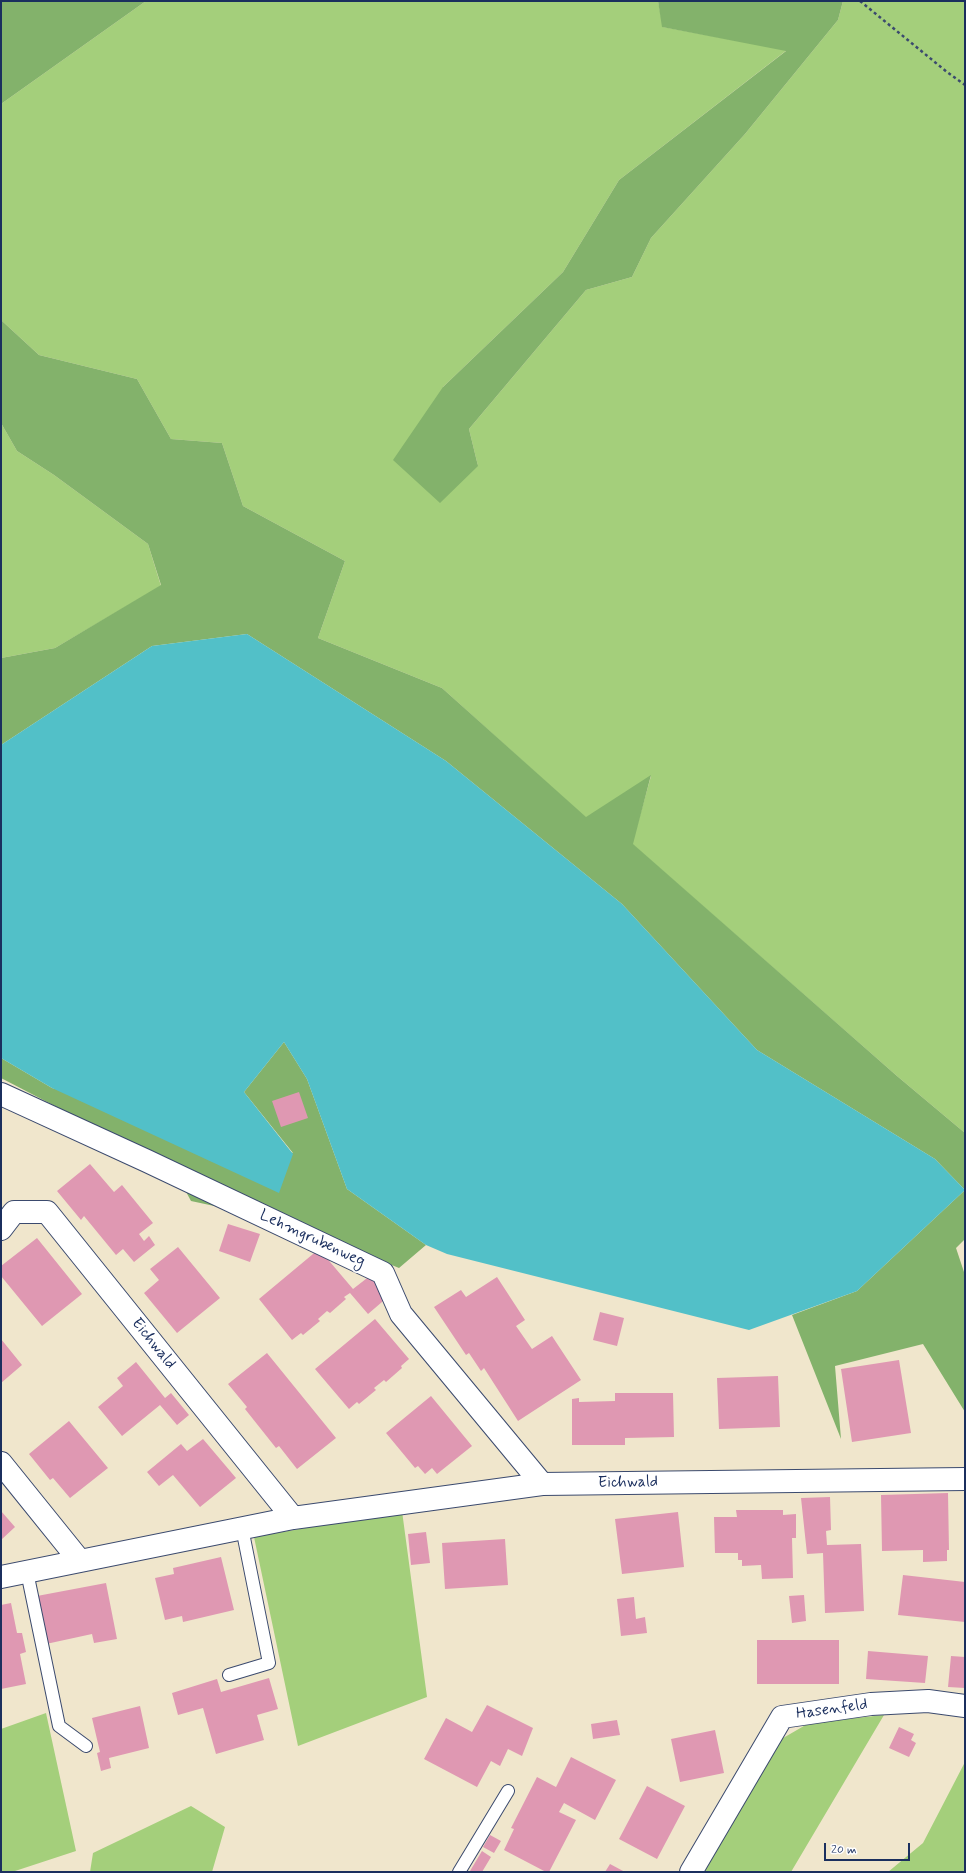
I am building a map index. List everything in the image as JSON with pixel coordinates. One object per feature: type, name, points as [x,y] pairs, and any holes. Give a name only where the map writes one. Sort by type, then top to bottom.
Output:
[{"type":"street","name":"Lehmgrubenweg","points":[[1,1094],[154,1164],[383,1273],[401,1314],[542,1484]]},
{"type":"street","name":"Eichwald","points":[[1,1229],[14,1212],[47,1212],[294,1518]]},
{"type":"street","points":[[1,1462],[80,1561]]},
{"type":"street","name":"Eichwald","points":[[1,1577],[294,1518],[542,1484],[965,1479]]},
{"type":"street","name":"Hasenfeld","points":[[691,1872],[782,1717],[871,1704],[928,1701],[965,1706]]},
{"type":"lane","points":[[229,1675],[269,1663],[242,1528]]},
{"type":"lane","points":[[27,1572],[59,1726],[86,1746]]},
{"type":"lane","points":[[459,1872],[508,1791]]},
{"type":"path","points":[[860,1],[946,72],[965,85]]},
{"type":"green space","points":[[1,1],[146,1],[1,104]]},
{"type":"green space","points":[[146,1],[658,1],[663,27],[787,50],[619,180],[563,272],[443,387],[478,466],[469,429],[586,290],[632,277],[651,238],[745,134],[838,20],[843,1],[965,1],[965,1133],[897,1076],[632,844],[651,776],[586,818],[442,688],[318,638],[345,561],[243,506],[222,443],[171,439],[137,379],[39,355],[1,320],[1,104]]},
{"type":"green space","points":[[658,1],[843,1],[838,20],[745,134],[651,238],[632,277],[586,290],[469,429],[478,466],[440,503],[393,460],[443,387],[563,272],[619,180],[786,51],[662,27]]},
{"type":"green space","points":[[1,320],[39,355],[137,379],[171,439],[222,443],[243,506],[345,561],[318,638],[442,688],[586,817],[651,775],[633,844],[897,1076],[965,1133],[965,1190],[935,1159],[757,1050],[622,904],[446,761],[247,634],[152,646],[1,745],[1,658],[55,648],[161,585],[148,544],[54,475],[17,451],[1,423]]},
{"type":"green space","points":[[1,423],[17,451],[54,475],[148,544],[161,586],[55,648],[1,658]]},
{"type":"green space","points":[[284,1042],[307,1079],[347,1189],[426,1245],[399,1268],[284,1221],[191,1201],[171,1164],[1,1078],[1,1058],[52,1088],[293,1153],[244,1092]]},
{"type":"green space","points":[[965,1190],[965,1239],[956,1248],[965,1275],[965,1412],[923,1344],[835,1366],[841,1439],[792,1315],[857,1291]]},
{"type":"green space","points":[[402,1511],[427,1697],[298,1746],[254,1537]]},
{"type":"green space","points":[[46,1713],[76,1851],[12,1872],[1,1872],[1,1729]]},
{"type":"green space","points":[[884,1715],[791,1872],[704,1872],[778,1741],[809,1723]]},
{"type":"green space","points":[[965,1762],[965,1872],[888,1872],[923,1843]]},
{"type":"green space","points":[[191,1806],[225,1827],[212,1872],[90,1872],[93,1853]]},
{"type":"water","points":[[247,634],[446,761],[622,904],[757,1050],[935,1159],[965,1190],[857,1291],[749,1330],[447,1254],[426,1245],[347,1189],[307,1079],[284,1042],[244,1092],[293,1154],[279,1193],[52,1088],[1,1058],[1,745],[152,646]]},
{"type":"building","points":[[299,1092],[308,1118],[281,1127],[272,1101]]},
{"type":"building","points":[[90,1164],[114,1192],[122,1185],[153,1223],[139,1234],[144,1241],[149,1236],[155,1245],[134,1262],[123,1249],[116,1255],[84,1216],[81,1220],[57,1191]]},
{"type":"building","points":[[228,1224],[260,1234],[250,1262],[219,1251]]},
{"type":"building","points":[[37,1238],[82,1294],[42,1326],[1,1276],[1,1266]]},
{"type":"building","points":[[178,1247],[220,1298],[177,1333],[144,1293],[159,1280],[150,1269]]},
{"type":"building","points":[[319,1249],[353,1289],[371,1275],[389,1296],[368,1314],[350,1293],[344,1297],[346,1299],[330,1313],[327,1311],[318,1319],[320,1321],[303,1335],[301,1333],[292,1340],[259,1299]]},
{"type":"building","points":[[497,1277],[525,1320],[516,1326],[532,1349],[552,1336],[581,1380],[518,1421],[484,1368],[481,1371],[469,1353],[466,1355],[434,1307],[461,1290],[466,1297]]},
{"type":"building","points":[[600,1312],[624,1318],[617,1346],[593,1340]]},
{"type":"building","points":[[375,1319],[409,1359],[401,1366],[402,1368],[386,1382],[384,1380],[374,1388],[376,1390],[359,1404],[357,1402],[349,1409],[315,1369]]},
{"type":"building","points":[[1,1339],[22,1365],[1,1383]]},
{"type":"building","points":[[267,1353],[336,1438],[297,1469],[279,1446],[276,1448],[245,1409],[247,1407],[228,1384]]},
{"type":"building","points":[[899,1360],[911,1433],[852,1442],[841,1369]]},
{"type":"building","points":[[136,1362],[165,1398],[171,1393],[189,1415],[177,1425],[160,1405],[122,1436],[98,1407],[123,1386],[117,1378]]},
{"type":"building","points":[[778,1376],[780,1427],[719,1429],[717,1378]]},
{"type":"building","points":[[615,1393],[673,1393],[674,1437],[625,1438],[625,1445],[572,1445],[572,1399],[579,1398],[579,1402],[615,1401]]},
{"type":"building","points":[[431,1396],[472,1446],[437,1474],[432,1468],[425,1474],[418,1466],[415,1468],[386,1433]]},
{"type":"building","points":[[69,1421],[108,1468],[70,1498],[53,1478],[50,1480],[29,1454]]},
{"type":"building","points":[[203,1439],[236,1478],[200,1507],[173,1475],[159,1486],[147,1472],[181,1444],[187,1451]]},
{"type":"building","points":[[948,1493],[949,1550],[947,1550],[947,1561],[923,1562],[923,1550],[882,1551],[881,1495]]},
{"type":"building","points":[[830,1497],[831,1530],[826,1531],[827,1545],[861,1544],[864,1611],[825,1613],[823,1553],[807,1554],[801,1498]]},
{"type":"building","points":[[736,1510],[783,1510],[783,1515],[796,1514],[796,1538],[792,1538],[793,1578],[762,1579],[761,1565],[742,1566],[742,1560],[738,1560],[738,1553],[715,1553],[714,1517],[737,1517]]},
{"type":"building","points":[[1,1511],[15,1527],[1,1540]]},
{"type":"building","points":[[678,1512],[684,1567],[622,1574],[615,1519]]},
{"type":"building","points":[[426,1532],[430,1563],[411,1565],[408,1534]]},
{"type":"building","points":[[505,1539],[508,1585],[445,1589],[442,1543]]},
{"type":"building","points":[[221,1557],[234,1610],[183,1622],[182,1616],[165,1620],[155,1578],[174,1574],[173,1568]]},
{"type":"building","points":[[903,1575],[965,1582],[965,1622],[898,1615]]},
{"type":"building","points":[[106,1583],[117,1639],[94,1643],[92,1634],[46,1644],[37,1596]]},
{"type":"building","points":[[804,1595],[806,1621],[792,1623],[789,1596]]},
{"type":"building","points":[[634,1597],[636,1619],[645,1617],[647,1633],[621,1636],[617,1599]]},
{"type":"building","points":[[11,1603],[17,1633],[22,1633],[26,1652],[20,1654],[26,1684],[1,1689],[1,1605]]},
{"type":"building","points":[[757,1640],[839,1640],[839,1684],[757,1684]]},
{"type":"building","points":[[868,1651],[928,1656],[925,1683],[866,1679]]},
{"type":"building","points":[[951,1656],[965,1657],[965,1688],[948,1687]]},
{"type":"building","points":[[269,1678],[278,1709],[257,1715],[264,1740],[216,1754],[203,1708],[178,1715],[172,1693],[217,1679],[221,1692]]},
{"type":"building","points":[[487,1705],[533,1728],[522,1756],[508,1749],[500,1766],[491,1761],[477,1787],[424,1759],[446,1718],[472,1732]]},
{"type":"building","points":[[140,1706],[149,1748],[109,1758],[111,1768],[101,1771],[97,1753],[100,1752],[92,1718]]},
{"type":"building","points":[[617,1720],[620,1735],[593,1739],[591,1724]]},
{"type":"building","points":[[899,1727],[914,1734],[911,1740],[916,1743],[909,1757],[889,1748]]},
{"type":"building","points":[[715,1730],[724,1773],[680,1782],[671,1739]]},
{"type":"building","points":[[571,1757],[616,1780],[595,1820],[564,1803],[559,1812],[576,1820],[549,1872],[546,1872],[504,1850],[514,1829],[511,1828],[537,1777],[556,1787]]},
{"type":"building","points":[[647,1786],[685,1806],[657,1859],[619,1839]]},
{"type":"building","points":[[490,1835],[501,1841],[494,1853],[483,1847]]},
{"type":"building","points":[[482,1851],[491,1857],[482,1872],[470,1871]]},
{"type":"building","points":[[610,1864],[625,1872],[605,1872]]}]
